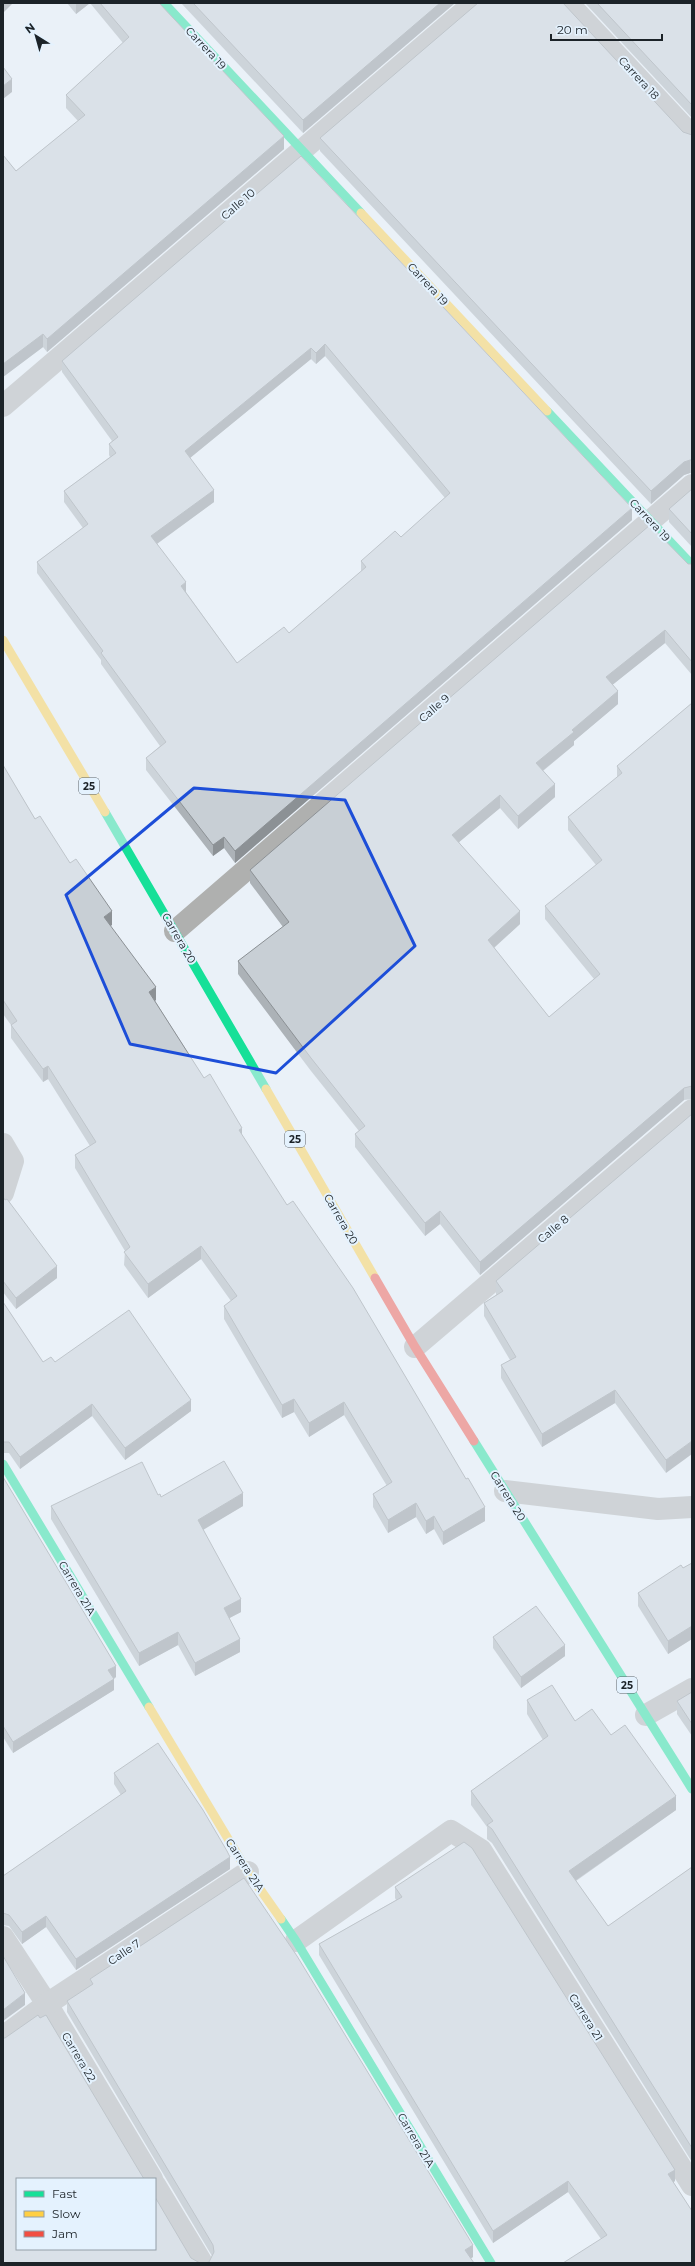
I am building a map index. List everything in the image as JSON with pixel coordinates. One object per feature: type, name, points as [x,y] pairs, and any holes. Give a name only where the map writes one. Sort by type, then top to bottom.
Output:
[{"type":"street","name":"Carrera 19","points":[[164,3],[692,565]]},
{"type":"street","name":"Calle 10","points":[[3,406],[474,3]]},
{"type":"street","name":"Carrera 18","points":[[568,3],[692,136]]},
{"type":"street","name":"Calle 9","points":[[176,931],[692,485]]},
{"type":"street","name":"Carrera 20","points":[[3,640],[176,931],[415,1347],[692,1789]]},
{"type":"street","name":"Calle 8","points":[[415,1347],[692,1110]]},
{"type":"street","points":[[3,1192],[8,1153]]},
{"type":"street","name":"Carrera 21A","points":[[3,1464],[248,1872],[296,1941],[491,2263]]},
{"type":"street","points":[[658,1509],[692,1492]]},
{"type":"street","points":[[509,1498],[658,1509],[692,1507]]},
{"type":"street","points":[[646,1716],[692,1689]]},
{"type":"street","name":"Carrera 21","points":[[296,1941],[451,1831],[481,1850],[692,2185]]},
{"type":"street","name":"Calle 7","points":[[3,2037],[47,2004],[248,1872]]},
{"type":"street","name":"Carrera 22","points":[[3,1937],[47,2004],[151,2178]]},
{"type":"street","points":[[156,2186],[202,2263]]},
{"type":"highlighted area","points":[[194,788],[345,800],[415,946],[276,1073],[130,1044],[66,895]]},
{"type":"building","points":[[100,3],[159,3],[284,136],[47,339],[43,334],[3,364],[3,155],[16,171],[85,115],[66,95],[129,37]]},
{"type":"building","points":[[193,3],[440,3],[303,120]]},
{"type":"building","points":[[478,3],[563,3],[683,132],[692,135],[692,460],[684,462],[651,491],[320,138]]},
{"type":"building","points":[[597,3],[692,3],[692,105]]},
{"type":"building","points":[[3,67],[12,79],[3,86]]},
{"type":"building","points":[[301,156],[632,508],[235,851],[224,837],[213,845],[146,758],[166,742],[101,653],[103,651],[37,562],[88,524],[64,491],[116,453],[109,444],[118,437],[62,361]],"holes":[[[325,344],[450,493],[401,537],[395,531],[361,561],[366,567],[289,633],[284,627],[237,663],[181,586],[186,582],[151,536],[214,490],[185,451],[311,348],[316,353]]]},
{"type":"building","points":[[692,489],[692,534],[669,509]]},
{"type":"building","points":[[650,525],[688,564],[692,564],[692,662],[665,630],[606,677],[618,691],[572,730],[574,732],[536,763],[555,784],[518,816],[500,795],[452,835],[520,911],[488,940],[549,1017],[600,974],[545,906],[602,860],[568,817],[622,773],[617,766],[692,703],[692,1086],[684,1088],[480,1262],[440,1211],[425,1223],[355,1134],[365,1126],[311,1058],[238,961],[289,922],[250,870]]},
{"type":"building","points":[[3,765],[35,819],[40,816],[70,863],[76,859],[112,911],[104,917],[156,987],[149,992],[204,1078],[210,1074],[242,1128],[239,1130],[287,1205],[293,1201],[353,1288],[466,1479],[468,1478],[485,1507],[443,1532],[434,1516],[426,1521],[416,1503],[388,1520],[373,1494],[392,1482],[344,1402],[309,1423],[294,1399],[282,1405],[224,1306],[237,1296],[201,1246],[148,1284],[124,1252],[130,1247],[75,1155],[96,1142],[48,1066],[43,1069],[11,1025],[17,1021],[3,1000]]},
{"type":"building","points":[[692,1114],[692,1441],[666,1460],[615,1390],[542,1434],[501,1365],[516,1357],[484,1303],[503,1291],[496,1281]]},
{"type":"building","points":[[3,1197],[5,1200],[7,1199],[57,1266],[16,1298],[3,1281]]},
{"type":"building","points":[[3,1302],[43,1362],[51,1357],[55,1362],[129,1310],[191,1400],[125,1448],[92,1404],[20,1457],[9,1442],[3,1442]]},
{"type":"building","points":[[224,1461],[243,1493],[198,1520],[241,1599],[224,1608],[240,1639],[195,1663],[178,1632],[139,1653],[51,1506],[142,1462],[158,1495],[160,1494],[161,1497]]},
{"type":"building","points":[[3,1477],[116,1666],[108,1670],[114,1679],[13,1742],[3,1726]]},
{"type":"building","points":[[692,1563],[692,1626],[668,1641],[638,1593],[681,1565],[683,1568]]},
{"type":"building","points":[[536,1606],[565,1645],[521,1677],[493,1637]]},
{"type":"building","points":[[552,1685],[575,1721],[592,1709],[611,1735],[625,1725],[676,1796],[569,1871],[608,1926],[692,1867],[692,2148],[492,1829],[487,1825],[493,1821],[471,1791],[548,1736],[527,1700]]},
{"type":"building","points":[[692,1692],[692,1724],[677,1701]]},
{"type":"building","points":[[158,1743],[203,1810],[230,1857],[76,1959],[46,1916],[22,1932],[9,1915],[3,1913],[3,1876],[126,1791],[114,1773]]},
{"type":"building","points":[[464,1842],[472,1848],[675,2170],[668,2174],[692,2211],[692,2263],[563,2263],[607,2235],[568,2181],[493,2231],[319,1944],[402,1897],[395,1887]]},
{"type":"building","points":[[244,1878],[297,1956],[473,2245],[465,2250],[474,2263],[205,2263],[209,2262],[214,2252],[213,2245],[67,2001],[93,1984],[90,1979]]},
{"type":"building","points":[[3,1956],[25,1993],[3,2010]]},
{"type":"building","points":[[38,2015],[40,2018],[46,2015],[143,2178],[16,2178],[16,2250],[156,2250],[156,2199],[191,2258],[200,2263],[3,2263],[3,2038]]},
{"type":"traffic: fast","points":[[164,3],[361,213]]},
{"type":"traffic: fast","points":[[547,411],[692,565]]},
{"type":"traffic: fast","points":[[105,812],[266,1089]]},
{"type":"traffic: fast","points":[[474,1441],[692,1789]]},
{"type":"traffic: fast","points":[[3,1464],[149,1707]]},
{"type":"traffic: fast","points":[[281,1919],[296,1941],[491,2263]]},
{"type":"traffic: slow","points":[[361,213],[547,411]]},
{"type":"traffic: slow","points":[[3,640],[105,812]]},
{"type":"traffic: slow","points":[[266,1089],[375,1278]]},
{"type":"traffic: slow","points":[[149,1707],[248,1872],[281,1919]]},
{"type":"traffic: jam","points":[[375,1278],[415,1347],[474,1441]]}]
